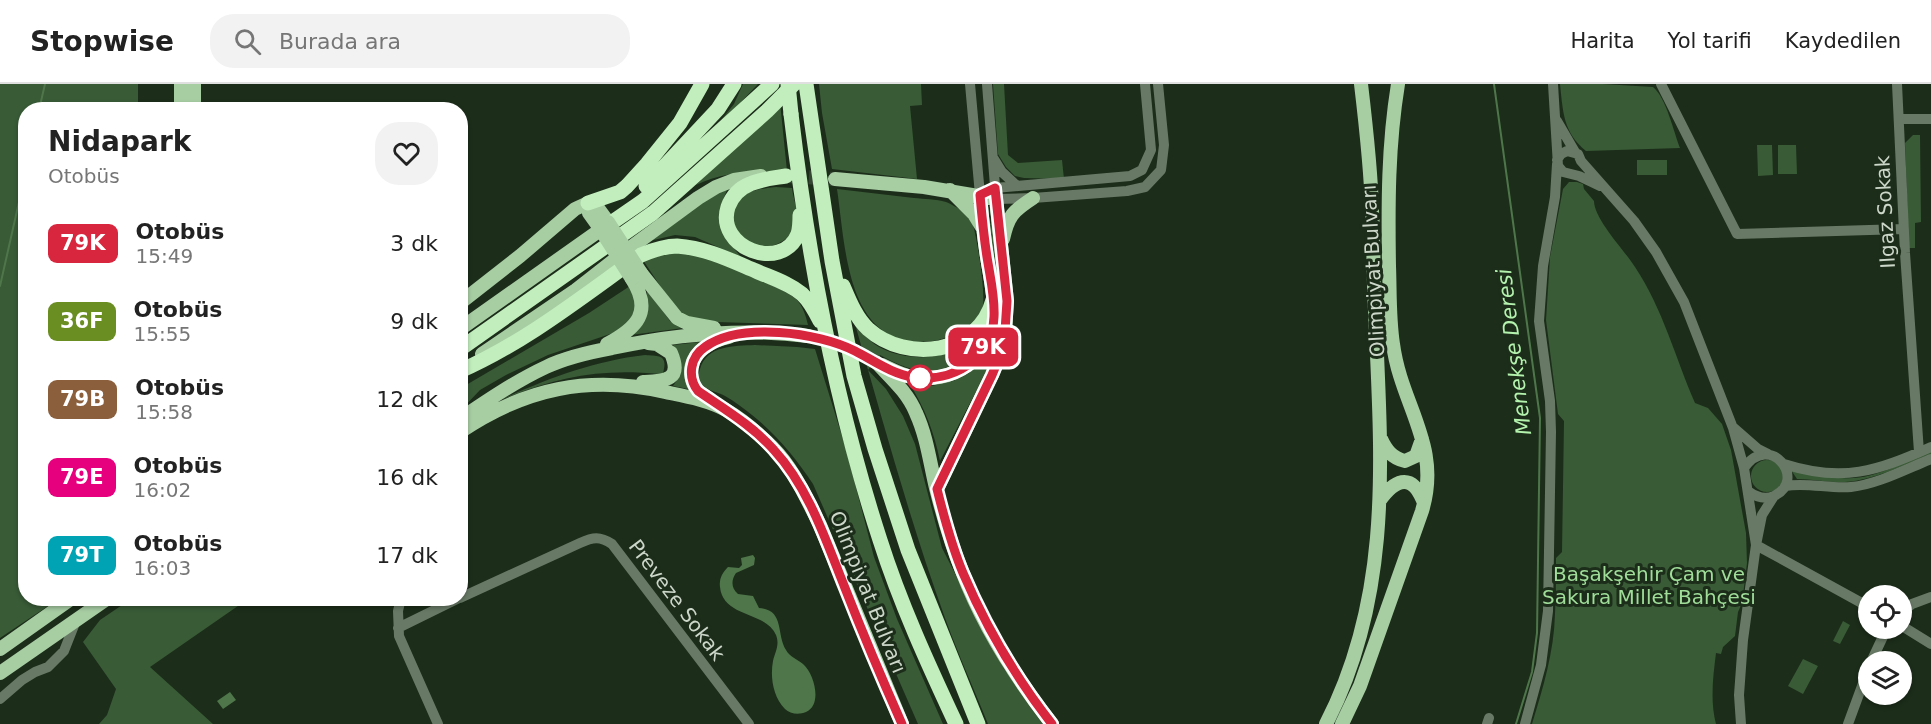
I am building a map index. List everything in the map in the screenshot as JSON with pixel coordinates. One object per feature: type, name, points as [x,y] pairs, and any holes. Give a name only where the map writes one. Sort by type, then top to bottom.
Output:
[{"type":"highway","points":[[588,203],[620,192],[636,177],[680,123],[702,84]]},
{"type":"highway","points":[[607,223],[718,109],[734,84]]},
{"type":"highway","points":[[607,223],[643,201],[772,84]]},
{"type":"highway","points":[[788,84],[792,173],[847,424],[880,540],[918,642],[956,724]]},
{"type":"highway","points":[[468,343],[652,213],[794,84]]},
{"type":"highway","points":[[806,84],[832,261],[854,376],[908,550],[978,724]]},
{"type":"highway","points":[[792,173],[800,217],[798,233],[790,247],[775,253],[756,253],[744,247],[730,234],[727,227],[727,209],[731,200],[740,189],[751,183],[792,173]]},
{"type":"highway","points":[[468,366],[505,348],[554,317],[641,255],[675,246],[699,248],[784,283],[802,294],[813,307],[828,338]]},
{"type":"highway","points":[[832,261],[848,297],[864,324],[880,337],[909,350],[927,351],[959,342],[983,323],[990,312],[993,300]]},
{"type":"main road","points":[[181,84],[181,102]]},
{"type":"main road","points":[[194,84],[194,102]]},
{"type":"main road","points":[[1326,724],[1350,665],[1369,598],[1376,555],[1380,500],[1369,161],[1361,84]]},
{"type":"main road","name":"Olimpiyat Bulvarı","points":[[1342,724],[1360,686],[1424,503],[1428,483],[1428,468],[1422,438],[1402,386],[1394,352],[1389,254],[1389,152],[1398,84]]},
{"type":"main road","points":[[468,364],[576,290],[678,211],[716,187],[734,180],[792,173]]},
{"type":"main road","points":[[835,179],[980,195],[995,194],[1007,301],[1004,346],[937,489]]},
{"type":"main road","points":[[950,190],[974,214],[983,228]]},
{"type":"main road","points":[[980,195],[993,300],[994,319],[988,339],[972,363],[960,371],[940,378],[910,377],[877,363],[902,389],[916,412],[962,572],[993,637],[1052,724]]},
{"type":"main road","points":[[1001,247],[1010,216],[1017,208],[1033,198]]},
{"type":"main road","points":[[468,297],[575,209],[588,203],[597,207],[607,223],[636,276],[642,300],[641,315],[633,328],[594,351]]},
{"type":"main road","points":[[468,323],[607,223]]},
{"type":"main road","points":[[636,276],[677,318],[687,323],[748,333]]},
{"type":"main road","name":"Olimpiyat Bulvarı","points":[[748,333],[724,338],[700,351],[692,364],[694,386],[754,430],[773,448],[794,477],[820,525],[902,724]]},
{"type":"main road","points":[[468,414],[508,387],[547,366],[594,351],[694,334],[786,333],[808,336]]},
{"type":"main road","points":[[468,427],[520,400],[571,386],[662,381],[669,378],[674,372],[671,353],[657,344],[641,342]]},
{"type":"main road","points":[[617,384],[684,396],[725,410]]},
{"type":"main road","points":[[1379,434],[1387,450],[1398,459],[1405,461],[1416,456],[1422,438]]},
{"type":"main road","points":[[1380,500],[1397,482],[1404,481],[1413,484],[1424,503]]},
{"type":"main road","points":[[0,649],[61,606]]},
{"type":"main road","points":[[0,674],[97,606]]},
{"type":"street","points":[[970,84],[980,195]]},
{"type":"street","points":[[987,84],[995,194]]},
{"type":"street","points":[[995,194],[1017,186],[1130,176],[1142,170],[1150,150],[1145,84]]},
{"type":"street","points":[[995,194],[1033,198],[1127,191],[1145,187],[1161,170],[1164,145],[1158,84]]},
{"type":"street","points":[[1526,724],[1541,665],[1548,611],[1551,432],[1550,401],[1539,321],[1543,266],[1555,197],[1557,162],[1552,84]]},
{"type":"street","points":[[1661,84],[1737,234],[1903,228]]},
{"type":"street","name":"Ilgaz Sokak","points":[[1897,84],[1903,228],[1919,452]]},
{"type":"street","points":[[1147,103],[1159,101]]},
{"type":"street","points":[[1555,118],[1578,156],[1634,221],[1656,252],[1684,302],[1733,428],[1748,491],[1756,544]]},
{"type":"street","points":[[1899,119],[1931,119]]},
{"type":"street","points":[[1557,162],[1563,152],[1578,156]]},
{"type":"street","points":[[1555,197],[1565,177],[1577,171],[1578,156]]},
{"type":"street","points":[[993,159],[1002,172],[1017,186]]},
{"type":"street","points":[[1557,162],[1563,172],[1579,176],[1606,189]]},
{"type":"street","points":[[1733,428],[1758,449],[1778,458],[1784,464],[1788,476],[1785,486],[1774,496],[1762,515],[1756,544],[1743,640],[1739,695],[1741,724]]},
{"type":"street","points":[[1784,464],[1826,474],[1858,473],[1870,471],[1931,447]]},
{"type":"street","points":[[1743,468],[1754,458],[1768,454]]},
{"type":"street","points":[[1785,486],[1802,484],[1840,488],[1861,485],[1931,459]]},
{"type":"street","points":[[1748,491],[1762,498],[1774,496]]},
{"type":"street","name":"Preveze Sokak","points":[[468,594],[594,537],[603,538],[612,544],[749,724]]},
{"type":"street","points":[[1756,544],[1858,601]]},
{"type":"street","points":[[1912,604],[1931,597]]},
{"type":"street","points":[[0,699],[22,680],[48,667],[64,651],[76,620],[87,606]]},
{"type":"street","points":[[399,606],[398,628],[402,643],[438,724]]},
{"type":"street","name":"Preveze Sokak","points":[[398,628],[443,606]]},
{"type":"street","points":[[1912,633],[1931,644]]},
{"type":"street","points":[[1848,724],[1858,697]]},
{"type":"green space","points":[[0,84],[138,84],[138,102],[18,102],[18,606],[48,606],[0,638]]},
{"type":"green space","points":[[743,84],[758,84],[707,138],[734,104]]},
{"type":"green space","points":[[819,84],[921,84],[922,105],[910,106],[917,179],[832,169]]},
{"type":"green space","points":[[993,84],[1004,84],[1008,155],[1018,163],[1062,160],[1064,179],[1024,178],[1015,176],[1006,167],[998,154]]},
{"type":"green space","points":[[1560,84],[1653,87],[1666,107],[1680,148],[1586,151],[1568,129],[1563,112]]},
{"type":"green space","points":[[780,102],[787,171],[729,174],[696,185]]},
{"type":"green space","points":[[1913,135],[1920,135],[1921,222],[1915,223],[1915,248],[1909,248],[1905,143]]},
{"type":"green space","points":[[1757,145],[1772,145],[1773,175],[1758,176]]},
{"type":"green space","points":[[1778,145],[1796,145],[1797,174],[1778,174]]},
{"type":"green space","points":[[1637,160],[1667,160],[1667,175],[1637,175]]},
{"type":"green space","name":"Başakşehir Çam ve Sakura Millet Bahçesi","points":[[1569,182],[1583,184],[1584,189],[1594,201],[1604,226],[1645,283],[1661,316],[1695,403],[1708,408],[1722,424],[1731,450],[1746,533],[1747,563],[1735,636],[1723,647],[1721,654],[1716,653],[1713,698],[1716,724],[1532,724],[1550,656],[1556,600],[1556,558],[1562,552],[1564,421],[1558,414],[1546,320],[1550,257],[1563,189]]},
{"type":"green space","points":[[776,187],[792,188],[797,213],[796,223],[789,236],[778,244],[764,247],[754,245],[734,229],[734,209],[742,196],[757,190]]},
{"type":"green space","points":[[837,189],[942,201],[965,214],[972,223],[979,255],[983,304],[978,316],[953,335],[933,341],[904,340],[883,330],[867,314],[856,292],[848,266]]},
{"type":"green space","points":[[727,190],[720,211],[721,226],[741,257],[695,237],[675,235],[645,242],[710,196]]},
{"type":"green space","points":[[993,223],[1003,324],[996,353],[940,461],[928,420],[909,383],[932,386],[953,381],[969,373],[983,359],[995,336],[988,224]]},
{"type":"green space","points":[[663,252],[696,255],[779,289],[797,300],[808,325],[717,322],[690,318],[676,310],[643,260]]},
{"type":"green space","points":[[630,286],[636,304],[634,315],[622,330],[548,355],[480,390],[468,403],[468,384],[589,313]]},
{"type":"green space","points":[[647,289],[670,321],[683,328],[631,335],[647,298]]},
{"type":"green space","points":[[855,324],[879,347],[889,352],[913,357],[936,356],[948,352],[984,330],[978,341],[962,359],[942,369],[919,370],[903,366],[880,355],[868,370]]},
{"type":"green space","points":[[701,342],[693,352],[688,364],[686,383],[688,389],[673,386],[681,370],[681,361],[673,345]]},
{"type":"green space","points":[[755,345],[815,349],[846,449],[874,557],[897,619],[943,724],[918,724],[813,484],[806,474],[761,422],[735,402],[705,387],[700,381],[699,371],[704,361],[715,351],[722,348]]},
{"type":"green space","points":[[645,355],[662,358],[663,373],[616,372],[578,377],[540,386],[500,400],[571,372]]},
{"type":"green space","points":[[868,370],[886,389],[903,416],[915,444],[942,548],[1004,669],[1043,724],[988,724],[932,582]]},
{"type":"green space","points":[[1931,451],[1931,454],[1899,467],[1856,481],[1797,479],[1791,470],[1836,477],[1865,477],[1888,470]]},
{"type":"green space","points":[[1767,460],[1778,465],[1783,476],[1778,487],[1767,492],[1756,487],[1751,476],[1756,465]]},
{"type":"green space","points":[[121,606],[238,606],[150,667],[213,724],[99,724],[107,715],[116,689],[83,642],[100,620]]},
{"type":"green space","points":[[1843,621],[1850,625],[1840,644],[1833,641]]},
{"type":"green space","points":[[1803,659],[1818,666],[1803,694],[1788,686]]},
{"type":"shaded area","points":[[753,555],[754,565],[736,573],[733,578],[733,587],[738,594],[753,596],[759,608],[773,613],[786,650],[807,668],[813,681],[815,696],[811,708],[803,713],[795,714],[787,711],[775,693],[772,667],[778,642],[771,627],[736,609],[723,597],[720,584],[724,572],[728,567],[739,568],[742,565],[741,558]]},
{"type":"shaded area","points":[[230,692],[236,700],[223,709],[217,701]]},
{"type":"waterway","points":[[41,102],[45,84]]},
{"type":"waterway","name":"Menekşe Deresi","points":[[1494,84],[1540,418],[1537,633],[1532,672],[1516,724]]},
{"type":"waterway","points":[[0,286],[18,206]]},
{"type":"tunnel","points":[[788,176],[835,179]]},
{"type":"tunnel","points":[[808,336],[844,347],[877,363]]},
{"type":"bus line","name":"79K","points":[[902,724],[808,500],[784,461],[773,448],[754,430],[698,391],[692,382],[692,364],[700,351],[724,338],[748,333],[786,333],[836,342],[910,377],[940,378],[960,371],[972,363],[980,353],[992,331],[993,300],[980,195],[995,188],[1007,301],[1004,346],[937,489],[962,572],[993,637],[1052,724]]}]
